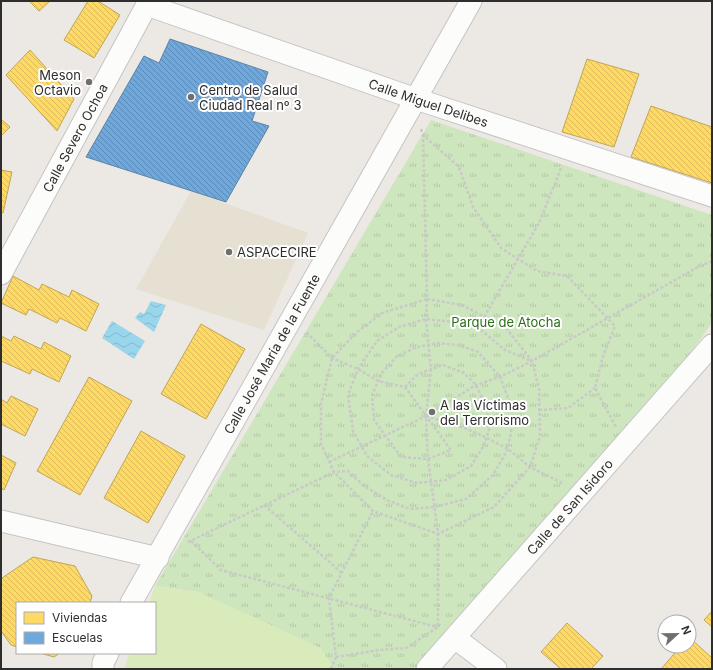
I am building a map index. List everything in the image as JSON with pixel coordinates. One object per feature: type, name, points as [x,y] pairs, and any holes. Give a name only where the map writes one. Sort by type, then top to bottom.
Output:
[{"type":"street","name":"Calle José María de la Fuente","points":[[132,602],[158,558],[471,1]]},
{"type":"street","name":"Calle Miguel Delibes","points":[[148,3],[416,99],[712,196]]},
{"type":"street","name":"Calle Severo Ochoa","points":[[1,274],[148,3]]},
{"type":"street","name":"Calle de San Isidoro","points":[[427,669],[446,633],[582,493],[712,345]]},
{"type":"street","points":[[1,521],[158,558]]},
{"type":"street","points":[[446,633],[496,669]]},
{"type":"street","points":[[104,669],[103,663],[108,654]]},
{"type":"path","points":[[421,128],[423,135],[427,299],[426,319],[431,369],[426,416],[428,459],[438,534],[446,633]]},
{"type":"path","points":[[423,135],[459,167],[473,207],[501,248],[537,271],[567,276],[615,326],[603,356],[595,388],[568,408],[539,410]]},
{"type":"path","points":[[484,317],[539,223],[564,161]]},
{"type":"path","points":[[329,462],[362,448],[426,416],[476,385],[500,377],[532,361],[703,264],[712,261]]},
{"type":"path","points":[[427,299],[462,305],[484,317],[506,328],[532,361],[539,389],[540,436],[530,467],[494,507],[438,534],[373,511],[334,472],[321,444],[321,404],[332,358],[356,332],[382,313],[427,299]]},
{"type":"path","points":[[184,544],[334,472],[348,471],[364,486],[387,500],[410,509],[434,507],[466,499],[493,475],[508,449],[513,420],[510,403],[500,377],[478,352],[458,345],[438,343],[429,344],[417,347],[397,356],[382,373],[378,381],[372,395],[374,420],[384,436],[401,457],[428,459],[451,450],[405,387],[378,381],[358,369],[332,358],[293,318]]},
{"type":"path","points":[[405,387],[418,374],[443,365],[464,373],[476,385],[487,409],[490,430],[483,447],[471,466],[446,480],[417,483],[391,475],[367,456],[353,431],[348,395],[358,369],[377,341],[399,327],[426,319],[453,322],[481,330],[505,350],[532,361]]},
{"type":"path","points":[[595,388],[625,443]]},
{"type":"path","points":[[426,416],[467,428],[508,449],[530,467],[582,493]]},
{"type":"path","points":[[264,505],[342,573]]},
{"type":"path","points":[[331,669],[336,657],[329,598],[373,511]]},
{"type":"path","points":[[191,541],[222,570],[329,598],[446,633]]},
{"type":"path","points":[[336,657],[379,650],[406,648],[446,633]]},
{"type":"shaded area","name":"ASPACECIRE","points":[[191,191],[308,233],[264,330],[136,289]]},
{"type":"green space","name":"Parque de Atocha","points":[[431,120],[712,215],[712,323],[625,443],[414,669],[329,669],[331,664],[199,592],[155,586]]},
{"type":"green space","points":[[155,586],[199,592],[321,648],[331,664],[329,669],[124,669],[130,654],[156,654],[156,602],[149,602]]},
{"type":"water","points":[[151,301],[166,305],[154,332],[135,318],[140,312],[144,314]]},
{"type":"water","points":[[112,321],[145,341],[134,359],[102,338]]},
{"type":"building: Viviendas","points":[[29,1],[50,1],[39,11]]},
{"type":"building: Viviendas","points":[[88,1],[98,1],[120,15],[94,58],[64,40]]},
{"type":"building: Viviendas","points":[[30,50],[74,99],[57,131],[6,75]]},
{"type":"building: Viviendas","points":[[587,59],[639,74],[614,147],[562,132]]},
{"type":"building: Viviendas","points":[[651,106],[712,127],[712,183],[631,157]]},
{"type":"building: Viviendas","points":[[1,119],[10,127],[1,136]]},
{"type":"building: Viviendas","points":[[1,170],[12,172],[3,213],[1,212]]},
{"type":"building: Viviendas","points":[[13,276],[39,290],[42,284],[69,297],[72,290],[99,304],[86,331],[60,318],[57,323],[29,309],[26,315],[1,303]]},
{"type":"building: Viviendas","points":[[201,324],[245,349],[206,419],[161,394]]},
{"type":"building: Viviendas","points":[[1,336],[11,341],[14,336],[41,349],[44,342],[71,356],[59,382],[32,369],[30,374],[1,361]]},
{"type":"building: Viviendas","points":[[89,377],[132,401],[80,495],[37,471]]},
{"type":"building: Viviendas","points":[[11,396],[38,409],[25,436],[1,424],[1,399],[7,403]]},
{"type":"building: Viviendas","points":[[141,431],[185,456],[148,523],[104,498]]},
{"type":"building: Viviendas","points":[[1,455],[16,463],[4,490],[1,488]]},
{"type":"building: Viviendas","points":[[33,557],[75,566],[92,596],[90,602],[16,602],[16,647],[11,645],[1,631],[2,578]]},
{"type":"building: Viviendas","points":[[712,611],[712,627],[704,620]]},
{"type":"building: Viviendas","points":[[567,623],[603,656],[591,669],[561,669],[541,652]]},
{"type":"building: Viviendas","points":[[697,644],[712,658],[712,669],[661,669],[674,654],[697,654]]},
{"type":"building: Viviendas","points":[[44,654],[58,654],[54,657]]},
{"type":"building: Escuelas","name":"Centro de Salud Ciudad Real nº 3","points":[[170,39],[268,72],[252,121],[269,126],[226,202],[86,157],[144,56],[159,63]]},
{"type":"place","name":"Meson Octavio","points":[[89,82]]},
{"type":"place","name":"Centro de Salud Ciudad Real nº 3","points":[[191,97]]},
{"type":"place","name":"ASPACECIRE","points":[[229,252]]},
{"type":"place","name":"A las Víctimas del Terrorismo","points":[[432,412]]}]
